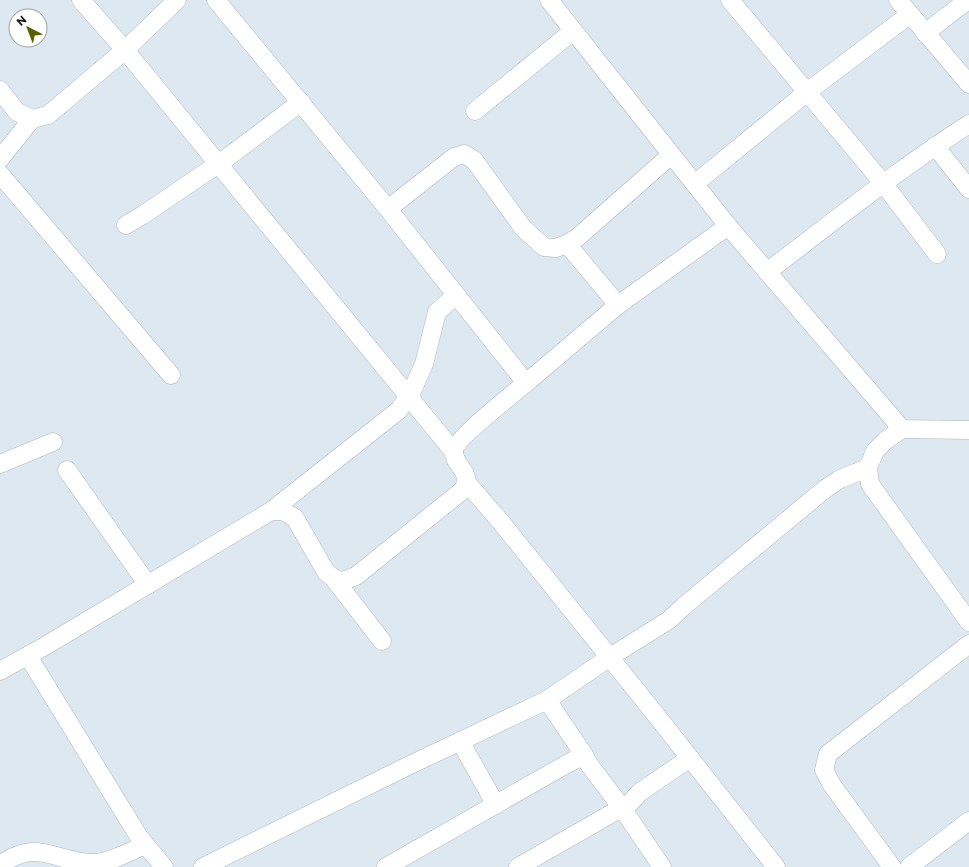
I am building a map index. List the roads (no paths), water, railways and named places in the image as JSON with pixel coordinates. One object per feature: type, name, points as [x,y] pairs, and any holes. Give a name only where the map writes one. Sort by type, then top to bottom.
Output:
[{"type":"street","points":[[81,0],[218,163],[454,452],[467,477],[467,483],[463,490],[356,576],[343,581],[334,579]]},
{"type":"street","points":[[0,159],[32,119],[48,115],[124,50],[177,0]]},
{"type":"street","points":[[216,0],[388,209],[526,383]]},
{"type":"street","points":[[730,0],[883,183],[937,254]]},
{"type":"street","points":[[898,0],[909,15],[969,84]]},
{"type":"street","points":[[925,33],[968,0]]},
{"type":"street","points":[[555,2],[573,31],[728,226],[902,429]]},
{"type":"street","points":[[703,177],[807,92],[909,15]]},
{"type":"street","points":[[475,111],[573,31]]},
{"type":"street","points":[[0,90],[17,112],[32,119]]},
{"type":"street","points":[[126,225],[143,215],[218,163],[300,102]]},
{"type":"street","points":[[767,272],[883,183],[969,124]]},
{"type":"street","points":[[935,146],[969,189]]},
{"type":"street","points":[[388,209],[454,157],[464,154],[474,160],[524,228],[544,247],[556,248],[567,244],[578,237],[671,155]]},
{"type":"street","points":[[0,174],[170,375]]},
{"type":"street","points":[[454,452],[456,445],[467,433],[618,305],[728,226]]},
{"type":"street","points":[[567,244],[618,305]]},
{"type":"street","points":[[0,671],[28,656],[271,511],[399,410],[408,396],[424,364],[437,312],[456,295]]},
{"type":"street","points":[[969,430],[902,429],[886,440],[875,451],[868,468],[870,484],[969,622]]},
{"type":"street","points":[[0,464],[53,442]]},
{"type":"street","points":[[203,867],[547,700],[610,657],[669,620],[825,489],[840,479],[868,468]]},
{"type":"street","points":[[67,470],[148,584]]},
{"type":"street","points":[[467,483],[500,521],[610,657],[776,867]]},
{"type":"street","points":[[271,511],[283,510],[295,518],[326,572],[334,579],[382,641]]},
{"type":"street","points":[[892,867],[832,785],[824,770],[828,754],[969,644]]},
{"type":"street","points":[[28,656],[135,830],[145,845],[164,867]]},
{"type":"street","points":[[547,700],[588,762],[622,808],[662,867]]},
{"type":"street","points":[[460,741],[496,805]]},
{"type":"street","points":[[386,867],[584,755]]},
{"type":"street","points":[[518,867],[630,803],[640,792],[690,758]]},
{"type":"street","points":[[909,867],[969,822]]},
{"type":"street","points":[[0,865],[23,853],[34,852],[47,853],[81,862],[95,863],[145,845]]}]
